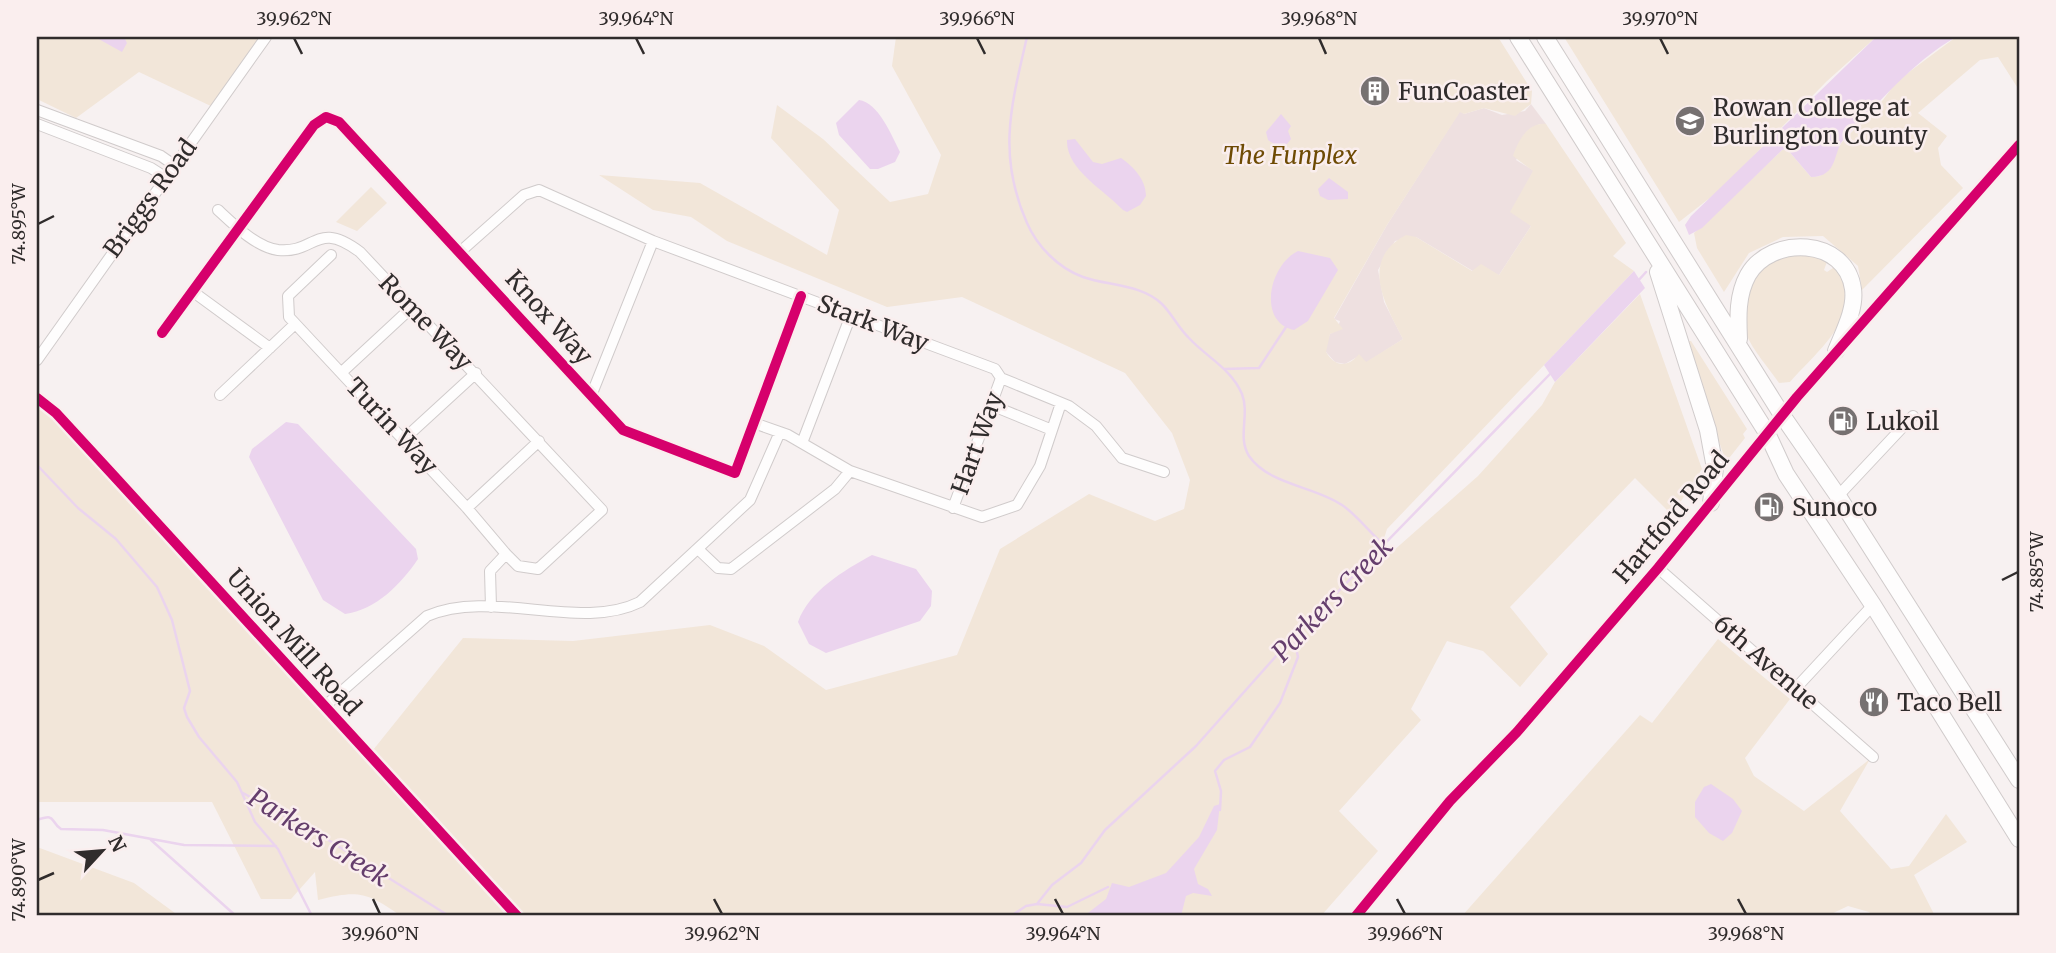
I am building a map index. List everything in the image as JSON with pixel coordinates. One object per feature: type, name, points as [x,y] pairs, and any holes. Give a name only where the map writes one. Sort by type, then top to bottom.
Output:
[{"type":"highway","points":[[1518,37],[1767,433],[1786,474],[1873,605],[2019,839]]},
{"type":"highway","points":[[1545,37],[1739,342],[1782,415],[1838,496],[2019,780]]},
{"type":"highway","points":[[1650,246],[1708,430],[1715,468],[1712,503]]},
{"type":"highway","points":[[1739,342],[1740,301],[1750,273],[1772,253],[1802,246],[1833,256],[1851,279],[1854,292],[1850,315],[1836,351]]},
{"type":"street","name":"Briggs Road","points":[[37,360],[265,37]]},
{"type":"street","points":[[37,110],[161,156],[174,165]]},
{"type":"street","name":"Knox Way","points":[[239,228],[314,125],[326,117],[339,122],[461,251],[623,430],[736,473],[801,296]]},
{"type":"street","points":[[37,124],[151,168],[165,177]]},
{"type":"street","name":"Hartford Road","points":[[1356,916],[1450,802],[1517,732],[1658,568],[1836,351],[2019,145]]},
{"type":"street","name":"Stark Way","points":[[461,251],[524,195],[539,190],[653,241],[995,369],[1001,378],[1061,403],[1096,426],[1122,458],[1164,472]]},
{"type":"street","name":"Rome Way","points":[[218,210],[239,228],[277,250],[322,238],[341,238],[360,252],[602,510],[538,569],[518,566],[506,554]]},
{"type":"street","points":[[162,333],[239,228]]},
{"type":"street","points":[[591,396],[653,241]]},
{"type":"street","points":[[220,395],[295,324],[289,317],[288,296],[331,255]]},
{"type":"street","points":[[192,292],[270,348]]},
{"type":"street","points":[[342,372],[411,309]]},
{"type":"street","points":[[802,443],[851,315]]},
{"type":"street","name":"Turin Way","points":[[295,324],[404,439],[506,554]]},
{"type":"street","points":[[404,439],[476,373]]},
{"type":"street","name":"Hart Way","points":[[953,508],[1001,378]]},
{"type":"street","name":"Union Mill Road","points":[[37,398],[89,449],[517,916]]},
{"type":"street","points":[[754,423],[780,432],[850,471],[982,517],[1017,505],[1040,466],[1061,403]]},
{"type":"street","points":[[991,405],[1052,430]]},
{"type":"street","points":[[1838,496],[1913,416]]},
{"type":"street","points":[[324,707],[428,616],[451,608],[491,607],[605,613],[625,610],[640,602],[751,500],[780,432]]},
{"type":"street","points":[[467,508],[539,441]]},
{"type":"street","points":[[698,549],[718,568],[731,569],[835,489],[850,471]]},
{"type":"street","points":[[491,607],[490,571],[506,554]]},
{"type":"street","name":"6th Avenue","points":[[1658,568],[1873,757]]},
{"type":"street","points":[[1796,688],[1873,605]]},
{"type":"shaded area","points":[[95,37],[124,37],[127,43],[122,52]]},
{"type":"shaded area","points":[[1876,37],[1956,37],[1924,59],[1883,98],[1844,139],[1826,173],[1811,177],[1787,149],[1782,150],[1702,228],[1689,235],[1685,225],[1691,216]]},
{"type":"shaded area","points":[[859,100],[872,107],[889,129],[900,152],[895,162],[878,169],[870,169],[839,135],[836,123]]},
{"type":"shaded area","points":[[1531,104],[1546,124],[1539,124],[1516,160],[1533,170],[1531,226],[1499,275],[1473,271],[1416,237],[1395,241],[1378,270],[1384,302],[1403,339],[1366,363],[1357,357],[1345,364],[1335,362],[1326,352],[1330,334],[1337,330],[1340,321],[1334,319],[1387,225],[1460,111],[1464,114],[1484,108],[1502,115],[1525,111]]},
{"type":"shaded area","points":[[1281,114],[1291,126],[1288,131],[1291,139],[1287,144],[1277,146],[1268,140],[1266,132]]},
{"type":"shaded area","points":[[1075,139],[1093,162],[1102,164],[1121,158],[1135,170],[1142,179],[1146,196],[1140,205],[1127,212],[1123,210],[1088,179],[1068,151],[1067,140]]},
{"type":"shaded area","points":[[1329,178],[1348,192],[1348,199],[1328,200],[1320,196],[1318,189]]},
{"type":"shaded area","points":[[1298,251],[1330,258],[1338,270],[1308,321],[1294,330],[1282,325],[1275,316],[1271,293],[1280,268]]},
{"type":"shaded area","points":[[1634,271],[1645,288],[1555,382],[1544,365]]},
{"type":"shaded area","points":[[286,422],[298,424],[416,549],[418,559],[404,578],[387,594],[356,612],[345,614],[323,600],[249,457],[252,449]]},
{"type":"shaded area","points":[[872,555],[916,569],[932,591],[931,606],[920,621],[826,653],[809,644],[798,622],[810,601],[828,583]]},
{"type":"shaded area","points":[[1711,784],[1733,799],[1742,811],[1732,833],[1723,841],[1709,833],[1695,817],[1695,802],[1704,787]]},
{"type":"shaded area","points":[[1220,804],[1217,830],[1194,869],[1198,884],[1208,889],[1212,896],[1193,893],[1186,896],[1181,916],[1084,916],[1106,899],[1112,883],[1129,887],[1166,873],[1199,837],[1214,806]]},
{"type":"green space","points":[[37,37],[268,37],[215,108],[139,72],[76,118],[37,99]]},
{"type":"green space","name":"The Funplex","points":[[896,37],[1498,37],[1532,91],[1531,104],[1515,116],[1484,108],[1464,114],[1460,112],[1387,225],[1334,318],[1343,329],[1330,334],[1326,352],[1337,363],[1350,362],[1359,354],[1366,362],[1403,339],[1384,297],[1380,270],[1383,257],[1392,245],[1406,235],[1416,237],[1472,271],[1481,264],[1499,275],[1531,226],[1510,212],[1533,171],[1513,156],[1521,139],[1534,126],[1546,124],[1626,243],[1613,256],[1634,271],[1387,529],[1375,567],[1478,476],[1542,405],[1555,382],[1640,294],[1702,469],[1672,515],[1635,478],[1510,607],[1548,654],[1520,687],[1483,651],[1447,641],[1411,709],[1421,720],[1339,811],[1378,851],[1321,916],[401,916],[362,895],[343,895],[318,900],[315,872],[291,899],[261,899],[212,802],[37,802],[37,397],[369,755],[463,638],[573,641],[710,625],[764,646],[826,690],[957,655],[1000,549],[1089,494],[1155,521],[1184,509],[1190,480],[1172,433],[1125,373],[962,297],[887,307],[727,241],[691,217],[653,210],[599,175],[700,183],[827,255],[839,210],[771,138],[777,105],[823,139],[890,202],[928,194],[941,155],[892,66]]},
{"type":"green space","name":"Rowan College at Burlington County","points":[[1564,37],[1876,37],[1827,81],[1720,190],[1679,222]]},
{"type":"green space","points":[[1956,37],[2019,37],[2019,90],[1998,57],[1980,60],[1918,113],[1947,136],[1938,148],[1941,165],[1963,188],[1862,290],[1858,266],[1823,236],[1783,237],[1749,253],[1724,292],[1697,248],[1694,233],[1782,150],[1787,149],[1811,177],[1820,176],[1842,142],[1883,100],[1897,81]]},
{"type":"green space","points":[[371,187],[387,203],[357,231],[336,222]]},
{"type":"green space","points":[[1809,253],[1828,259],[1824,270],[1827,272],[1836,266],[1844,283],[1847,299],[1836,329],[1826,343],[1790,382],[1779,383],[1756,352],[1746,333],[1744,309],[1751,285],[1766,265],[1787,254]]},
{"type":"green space","points":[[1685,341],[1691,341],[1747,429],[1743,434],[1745,438],[1726,462]]},
{"type":"green space","points":[[1718,639],[1790,699],[1745,758],[1754,776],[1804,811],[1870,759],[1840,811],[1891,869],[1909,866],[1946,814],[1967,842],[1914,875],[1935,916],[1872,916],[1869,912],[1848,906],[1827,916],[1462,916],[1640,715],[1652,723]]},
{"type":"green space","points":[[37,847],[134,883],[179,916],[37,916]]},
{"type":"waterway","points":[[1027,37],[1012,108],[1010,152],[1018,198],[1036,240],[1057,262],[1074,273],[1135,289],[1154,297],[1162,304],[1188,337],[1225,370],[1237,385],[1244,402],[1246,449],[1258,466],[1280,479],[1342,505],[1384,545]]},
{"type":"waterway","name":"Parkers Creek","points":[[1637,282],[1646,272]]},
{"type":"waterway","points":[[1224,369],[1259,368],[1286,327]]},
{"type":"waterway","name":"Parkers Creek","points":[[1011,916],[1026,906],[1037,904],[1052,885],[1081,863],[1105,830],[1196,746],[1286,645],[1551,373]]},
{"type":"waterway","name":"Parkers Creek","points":[[37,465],[78,508],[116,539],[157,587],[172,620],[190,691],[184,708],[187,717],[199,737],[237,782],[255,822],[278,849],[312,916]]},
{"type":"waterway","points":[[1220,810],[1221,791],[1215,771],[1224,760],[1250,747],[1280,703],[1298,657],[1294,638]]},
{"type":"waterway","name":"Parkers Creek","points":[[243,793],[330,841],[449,916]]},
{"type":"waterway","points":[[37,820],[50,818],[61,829],[103,830],[184,845],[276,846]]},
{"type":"waterway","points":[[151,840],[236,916]]},
{"type":"waterway","points":[[1037,904],[1067,907],[1108,887]]},
{"type":"cycle path","points":[[162,333],[314,125],[326,117],[339,122],[623,430],[735,473],[801,296]]},
{"type":"cycle path","points":[[1356,916],[1450,801],[1517,732],[1658,568],[1797,397],[2019,145]]},
{"type":"cycle path","points":[[37,398],[56,413],[517,916]]},
{"type":"place","name":"FunCoaster","points":[[1375,91]]},
{"type":"place","name":"Rowan College at Burlington County","points":[[1690,121]]},
{"type":"place","name":"Lukoil","points":[[1843,421]]},
{"type":"place","name":"Sunoco","points":[[1769,507]]},
{"type":"place","name":"Taco Bell","points":[[1874,702]]}]
